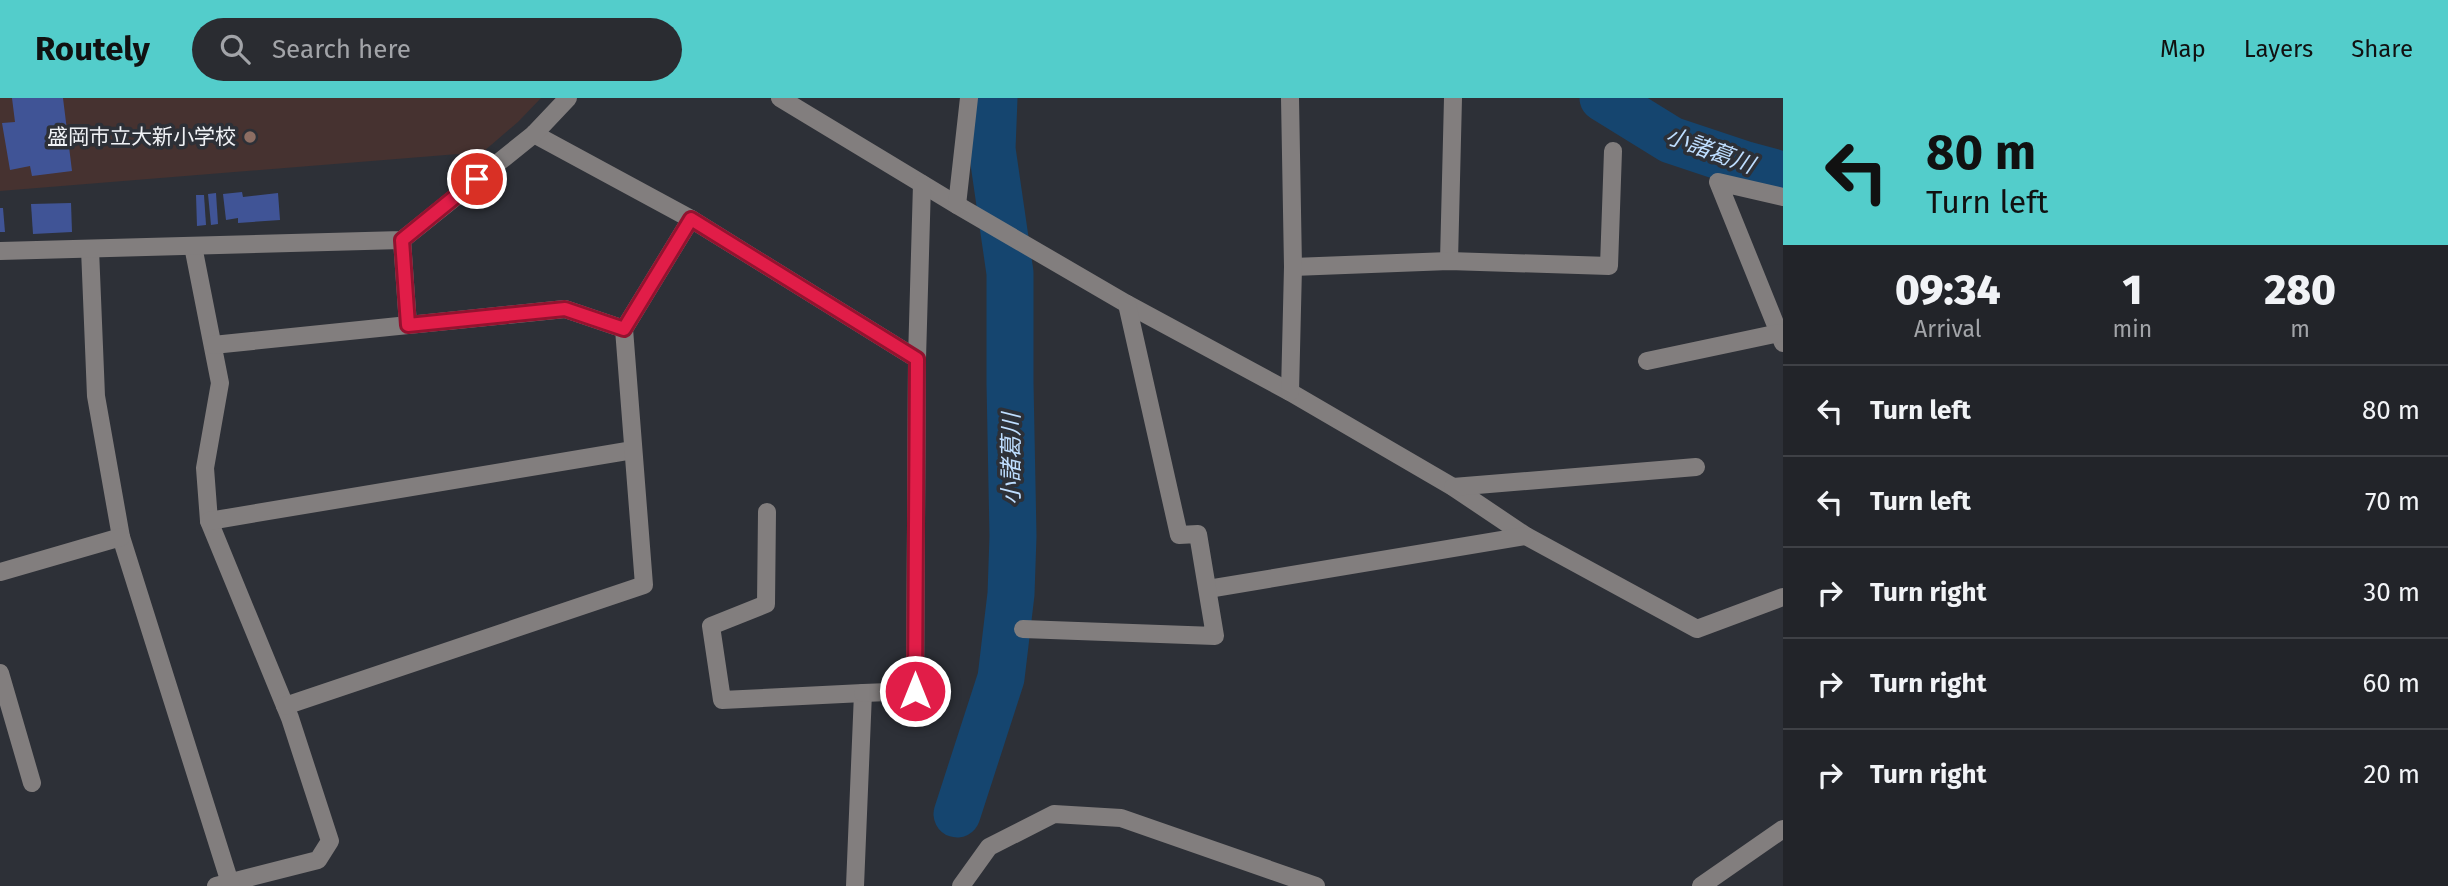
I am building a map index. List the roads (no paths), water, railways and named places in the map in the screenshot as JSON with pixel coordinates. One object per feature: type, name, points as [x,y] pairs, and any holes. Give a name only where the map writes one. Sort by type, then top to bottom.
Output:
[{"type":"street","points":[[0,251],[402,240],[534,134],[568,98]]},
{"type":"street","points":[[780,98],[1127,304],[1290,392],[1453,487],[1526,536],[1697,629],[1783,597]]},
{"type":"street","points":[[957,205],[969,98]]},
{"type":"street","points":[[1290,98],[1293,267],[1290,392]]},
{"type":"street","points":[[1449,261],[1453,98]]},
{"type":"street","points":[[534,134],[691,219],[917,359]]},
{"type":"street","points":[[1293,267],[1449,261],[1609,266],[1613,151]]},
{"type":"street","points":[[1647,360],[1781,338],[1718,182],[1783,197]]},
{"type":"street","points":[[767,512],[766,604],[711,626],[722,701],[915,691],[917,359],[922,184]]},
{"type":"street","points":[[285,706],[644,585],[624,329],[691,219]]},
{"type":"street","points":[[402,240],[408,325]]},
{"type":"street","points":[[90,249],[96,396],[121,537],[226,885],[318,860],[330,841],[285,706],[209,521],[205,468],[220,383],[193,246]]},
{"type":"street","points":[[1023,629],[1214,636],[1198,534],[1179,535],[1127,304]]},
{"type":"street","points":[[213,345],[565,309],[624,329]]},
{"type":"street","points":[[209,521],[633,450]]},
{"type":"street","points":[[1453,487],[1696,467]]},
{"type":"street","points":[[1208,589],[1526,536]]},
{"type":"street","points":[[0,572],[121,537]]},
{"type":"street","points":[[0,673],[32,783]]},
{"type":"street","points":[[855,886],[863,693]]},
{"type":"street","points":[[961,886],[989,848],[1055,814],[1121,818],[1316,886]]},
{"type":"street","points":[[1701,886],[1783,829]]},
{"type":"waterway","name":"小諸葛川","points":[[957,814],[1001,678],[1011,594],[1013,536],[1010,273],[992,149],[994,98]]},
{"type":"waterway","name":"小諸葛川","points":[[1603,98],[1671,140],[1783,175]]},
{"type":"place","name":"盛岡市立大新小学校","points":[[250,137]]}]
